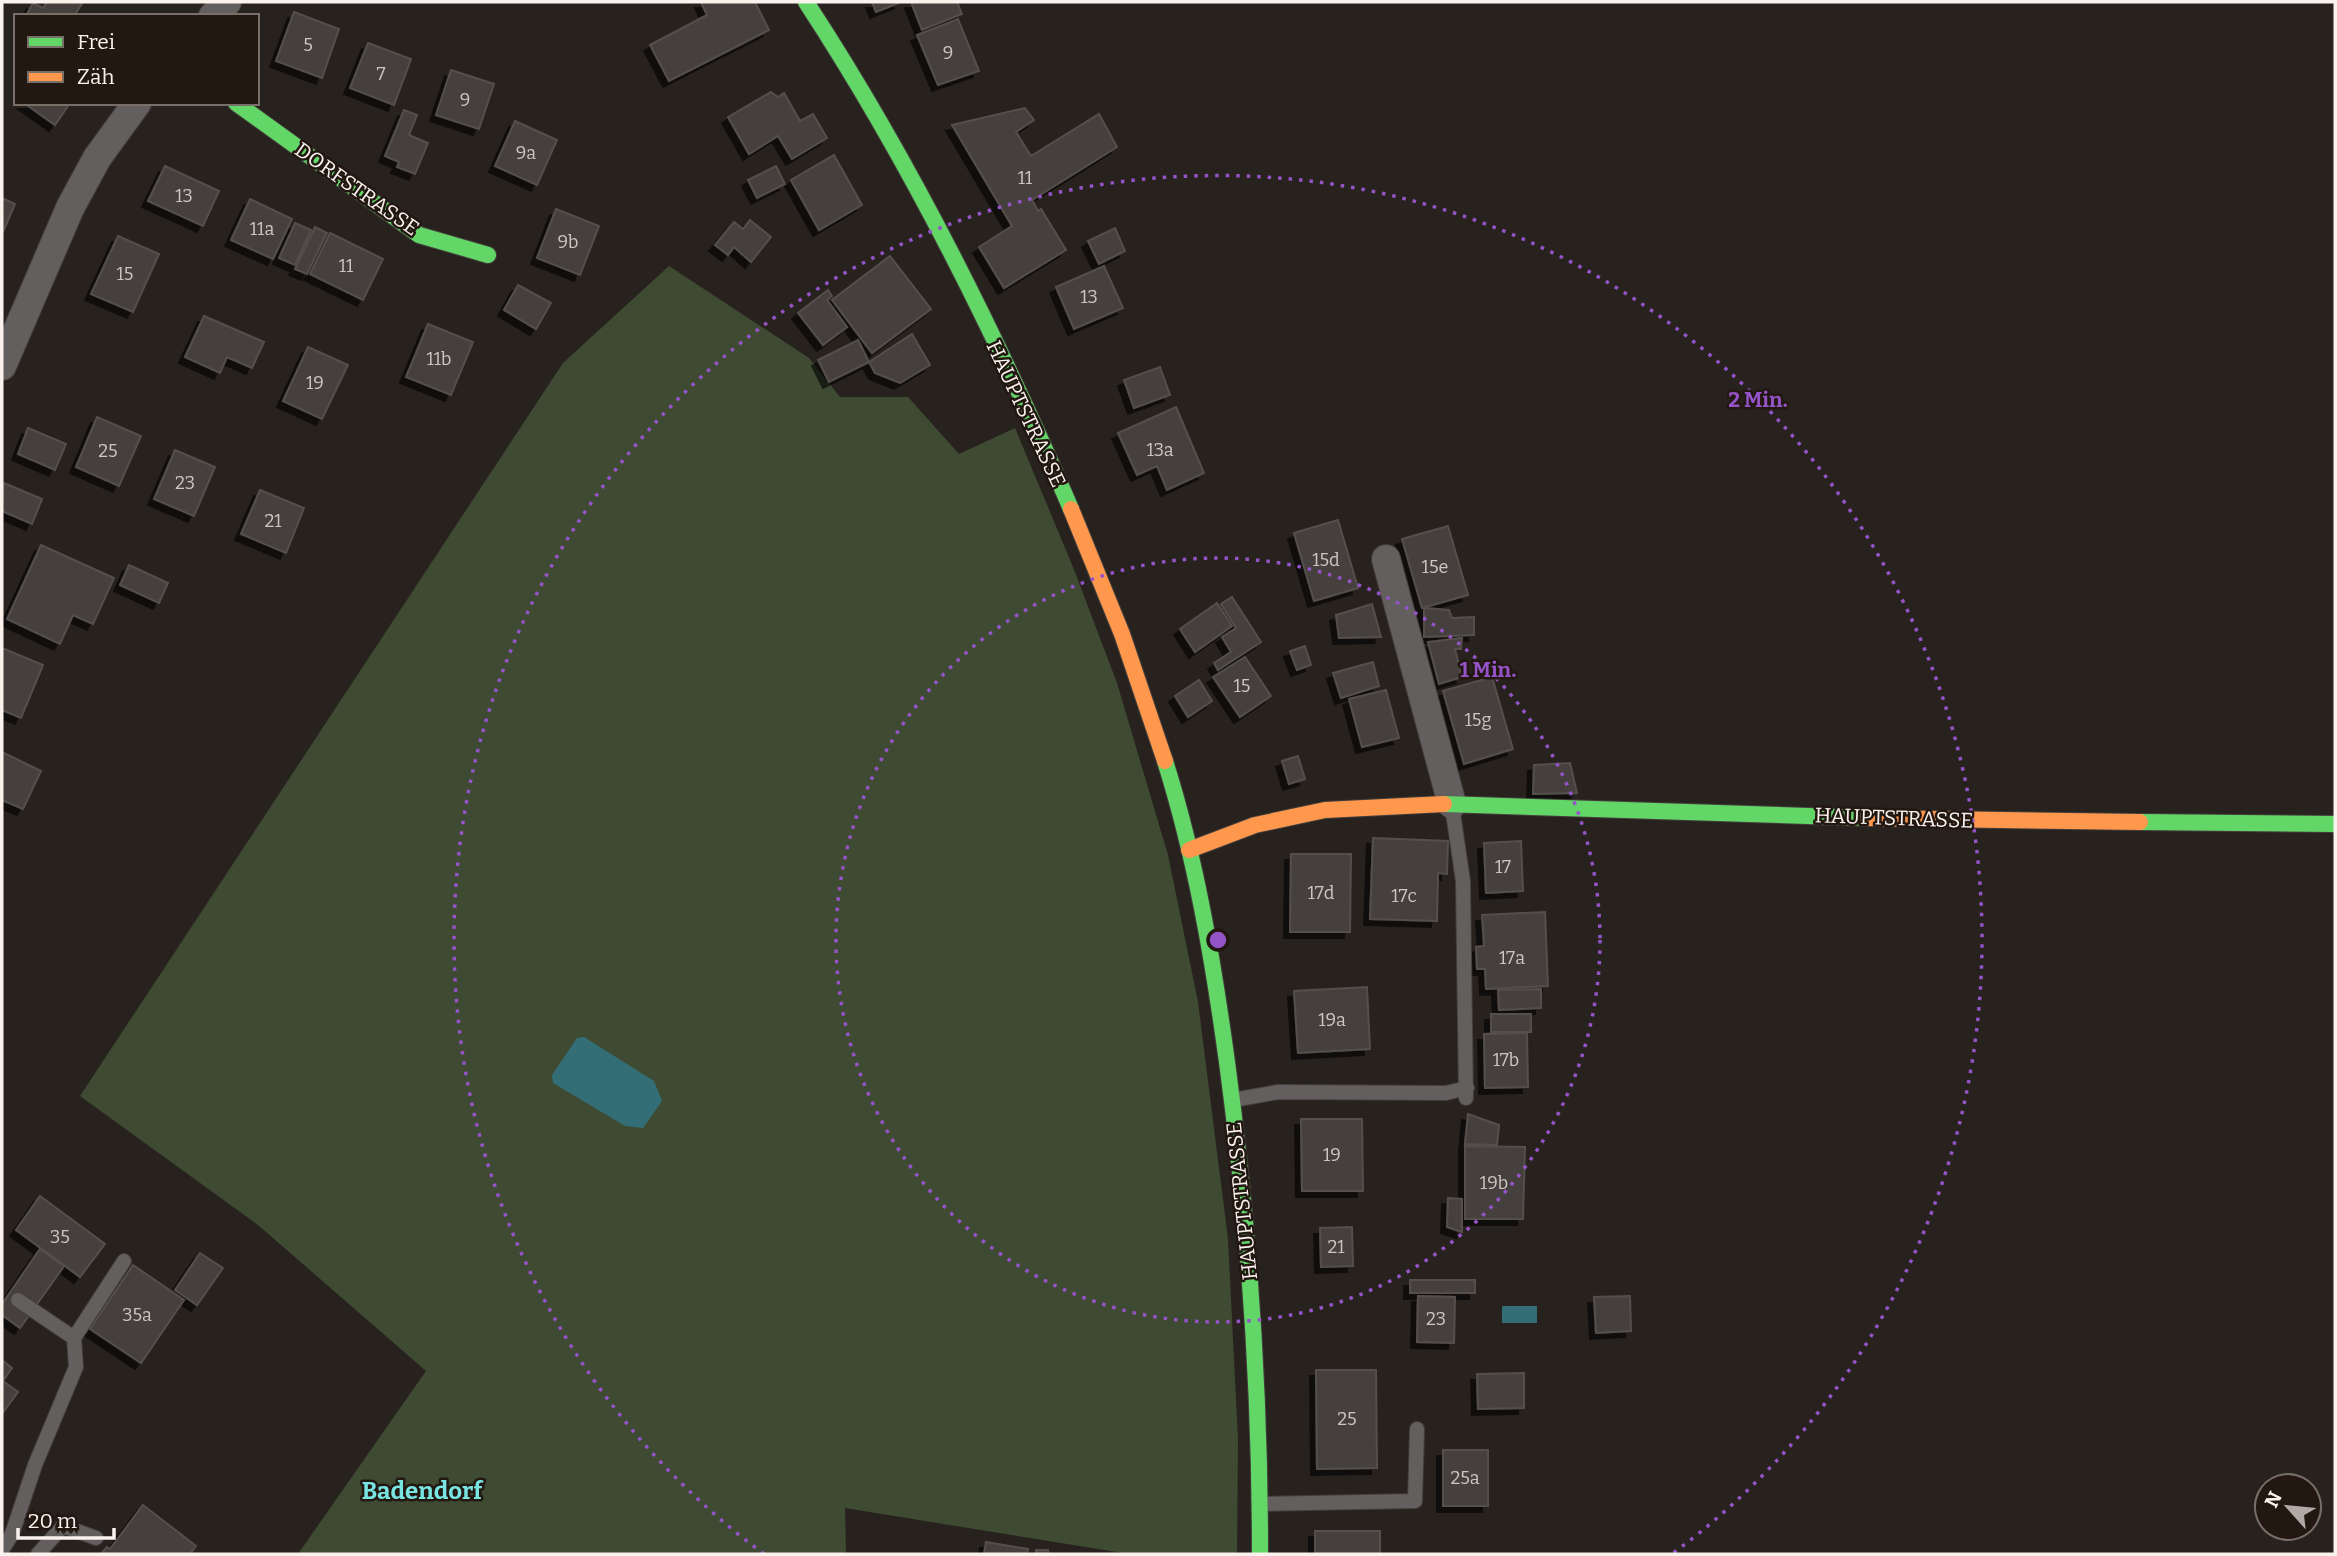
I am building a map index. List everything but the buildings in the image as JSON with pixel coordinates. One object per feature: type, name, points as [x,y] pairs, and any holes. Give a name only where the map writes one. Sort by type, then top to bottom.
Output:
[{"type":"main road","name":"HAUPTSTRASSE","points":[[806,2],[884,127],[1019,393],[1093,559],[1127,650],[1189,850],[1219,998],[1249,1237],[1261,1504],[1260,1554]]},
{"type":"main road","name":"DORFSTRASSE","points":[[239,105],[419,235],[488,255]]},
{"type":"main road","name":"HAUPTSTRASSE","points":[[1189,850],[1255,825],[1325,810],[1452,804],[1967,821],[2335,824]]},
{"type":"street","points":[[2,366],[70,208],[97,158],[136,105]]},
{"type":"street","points":[[1386,559],[1452,804]]},
{"type":"lane","points":[[1231,1100],[1279,1092],[1466,1093],[1463,881],[1452,804]]},
{"type":"lane","points":[[2,1550],[12,1534],[35,1465],[76,1367],[74,1338],[124,1261]]},
{"type":"lane","points":[[18,1300],[74,1338]]},
{"type":"lane","points":[[1261,1504],[1415,1501],[1417,1429]]},
{"type":"lane","points":[[38,1554],[63,1526],[96,1538]]},
{"type":"green space","points":[[669,266],[809,358],[840,397],[908,397],[959,454],[1015,428],[1073,567],[1117,683],[1168,855],[1198,1002],[1228,1239],[1238,1439],[1237,1554],[1129,1554],[845,1508],[846,1554],[298,1554],[426,1371],[258,1225],[80,1096],[563,363]]},
{"type":"water","points":[[584,1037],[654,1081],[662,1101],[643,1128],[625,1126],[553,1083],[552,1075],[577,1038]]},
{"type":"water","points":[[1502,1306],[1537,1306],[1537,1323],[1502,1323]]},
{"type":"traffic: fast","points":[[806,2],[916,186],[982,314],[1071,509]]},
{"type":"traffic: fast","points":[[239,105],[419,235],[488,255]]},
{"type":"traffic: fast","points":[[1165,761],[1186,835],[1202,910],[1222,1024],[1235,1123],[1255,1369],[1260,1554]]},
{"type":"traffic: fast","points":[[1444,804],[1868,818]]},
{"type":"traffic: fast","points":[[2140,822],[2335,824]]},
{"type":"traffic: slow","points":[[1071,509],[1122,634],[1165,761]]},
{"type":"traffic: slow","points":[[1189,850],[1255,825],[1325,810],[1444,804]]},
{"type":"traffic: slow","points":[[1868,818],[2140,822]]},
{"type":"district","name":"Badendorf","points":[[422,1491]]}]
